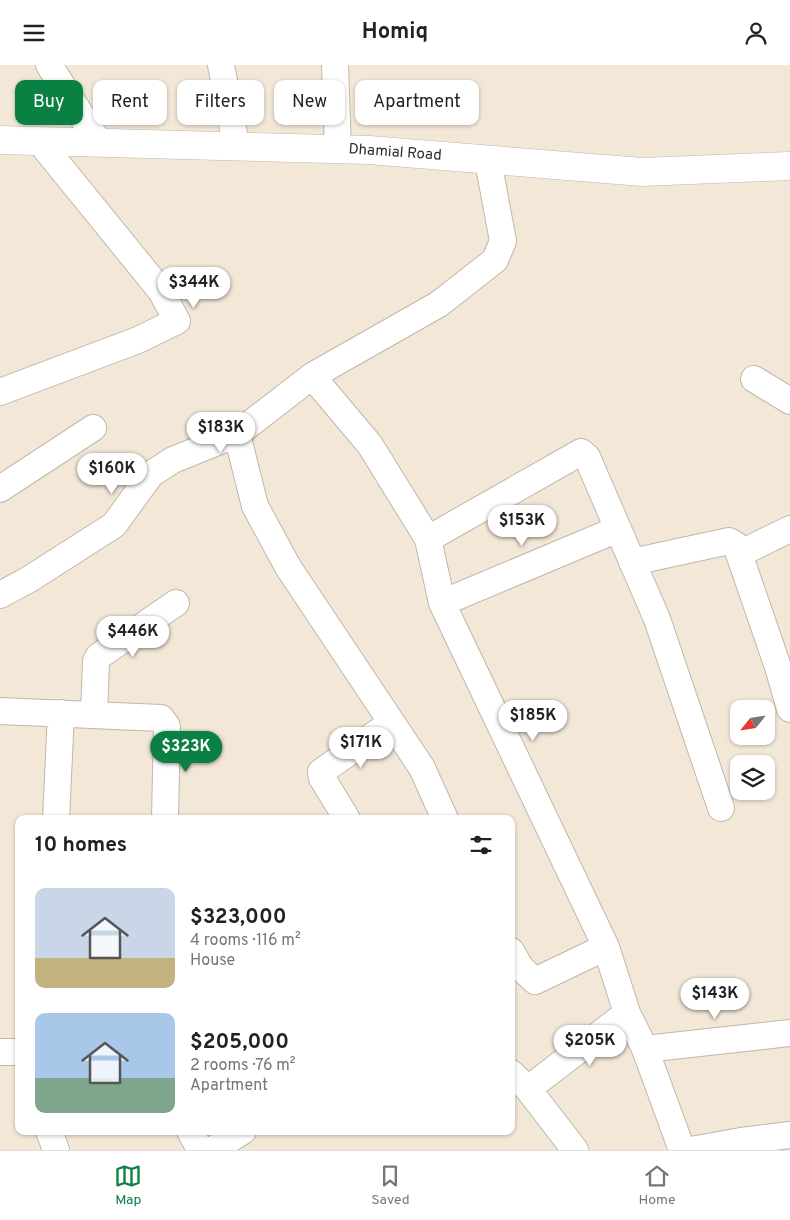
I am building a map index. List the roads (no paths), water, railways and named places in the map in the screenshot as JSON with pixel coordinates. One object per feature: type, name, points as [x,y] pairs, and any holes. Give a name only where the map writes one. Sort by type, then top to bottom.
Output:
[{"type":"main road","name":"Dhamial Road","points":[[0,140],[338,149],[642,172],[790,166]]},
{"type":"street","points":[[49,65],[99,143]]},
{"type":"street","points":[[221,65],[236,145]]},
{"type":"street","points":[[335,65],[338,149]]},
{"type":"street","points":[[0,392],[138,340],[177,321],[161,291],[40,142]]},
{"type":"street","points":[[2,588],[28,580],[114,525],[122,517],[150,474],[173,460],[238,434],[312,376],[439,304],[495,260],[503,241],[488,161]]},
{"type":"street","points":[[312,376],[370,445],[428,539],[442,603],[472,660],[606,947],[627,1013],[645,1049],[682,1150]]},
{"type":"street","points":[[754,379],[790,401]]},
{"type":"street","points":[[0,489],[94,428]]},
{"type":"street","points":[[238,434],[255,506],[264,524],[288,567],[422,768],[443,815]]},
{"type":"street","points":[[428,539],[581,452],[587,457],[657,619],[721,808]]},
{"type":"street","points":[[442,603],[618,529]]},
{"type":"street","points":[[739,554],[790,529]]},
{"type":"street","points":[[632,562],[729,541],[736,545],[784,665],[790,709]]},
{"type":"street","points":[[94,715],[96,661],[99,656],[176,603]]},
{"type":"street","points":[[0,711],[161,718],[167,726],[165,815]]},
{"type":"street","points":[[56,815],[61,713]]},
{"type":"street","points":[[345,815],[322,778],[321,772],[391,723]]},
{"type":"street","points":[[515,958],[521,968],[535,981],[606,947]]},
{"type":"street","points":[[575,1150],[519,1081],[627,1013]]},
{"type":"street","points":[[645,1049],[790,1033]]},
{"type":"street","points":[[0,1052],[15,1053]]},
{"type":"street","points":[[50,1135],[56,1150]]},
{"type":"street","points":[[192,1135],[200,1150]]},
{"type":"street","points":[[212,1150],[236,1135]]},
{"type":"street","points":[[691,1150],[790,1135]]}]
